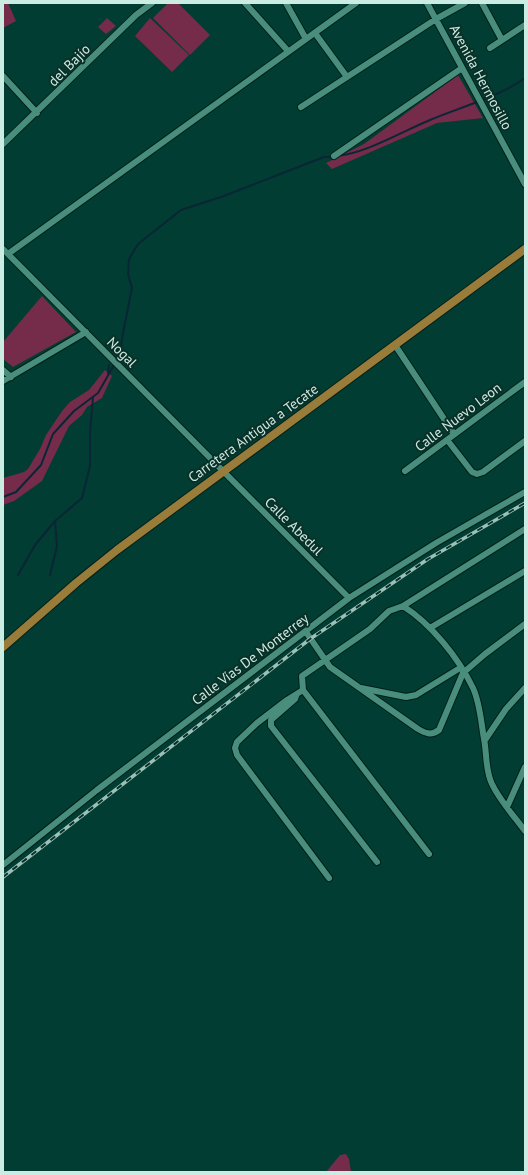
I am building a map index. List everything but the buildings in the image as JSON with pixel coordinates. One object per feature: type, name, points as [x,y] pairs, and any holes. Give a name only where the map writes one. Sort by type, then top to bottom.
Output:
[{"type":"main road","name":"Carretera Antigua a Tecate","points":[[3,647],[90,571],[525,249]]},
{"type":"street","name":"del Bajío","points":[[3,144],[37,113],[136,16],[152,3]]},
{"type":"street","points":[[245,3],[288,51]]},
{"type":"street","points":[[286,3],[306,39]]},
{"type":"street","points":[[5,252],[356,3]]},
{"type":"street","name":"Avenida Hermosillo","points":[[427,3],[525,184]]},
{"type":"street","points":[[300,107],[436,19],[465,3]]},
{"type":"street","points":[[482,3],[502,40]]},
{"type":"street","points":[[490,48],[525,25]]},
{"type":"street","points":[[315,33],[347,77]]},
{"type":"street","points":[[334,156],[462,68]]},
{"type":"street","points":[[3,76],[37,113]]},
{"type":"street","name":"Nogal","points":[[5,252],[86,332],[223,472]]},
{"type":"street","points":[[3,382],[86,332]]},
{"type":"street","points":[[395,345],[454,434]]},
{"type":"street","points":[[3,370],[11,377]]},
{"type":"street","name":"Calle Nuevo Leon","points":[[404,471],[448,441],[454,434],[525,382]]},
{"type":"street","points":[[448,441],[472,472],[477,474],[525,441]]},
{"type":"street","name":"Calle Abedul","points":[[223,472],[349,598]]},
{"type":"street","name":"Calle Vías De Monterrey","points":[[3,865],[97,790],[349,598],[436,543],[525,492]]},
{"type":"street","points":[[429,854],[303,690],[302,676],[370,629],[389,611],[402,606],[525,529]]},
{"type":"street","points":[[430,628],[525,571]]},
{"type":"street","points":[[402,606],[419,616],[430,628],[473,688],[478,703],[491,782],[525,831]]},
{"type":"street","points":[[357,687],[406,697],[416,695],[461,670],[525,624]]},
{"type":"street","points":[[306,632],[330,667],[418,730],[429,734],[434,734],[438,730],[461,670]]},
{"type":"street","points":[[484,740],[506,709],[525,688]]},
{"type":"street","points":[[303,690],[287,700],[257,723],[237,742],[236,748],[237,755],[329,878]]},
{"type":"street","points":[[297,695],[295,699],[271,720],[271,726],[377,862]]},
{"type":"street","points":[[508,807],[525,767]]},
{"type":"shaded area","points":[[3,3],[8,3],[16,21],[3,28]]},
{"type":"shaded area","points":[[168,3],[178,3],[210,35],[190,55],[153,18]]},
{"type":"shaded area","points":[[107,18],[116,26],[106,34],[98,27]]},
{"type":"shaded area","points":[[150,18],[189,55],[172,72],[135,36]]},
{"type":"shaded area","points":[[458,75],[483,118],[437,123],[332,169],[326,163],[364,144]]},
{"type":"shaded area","points":[[42,296],[76,332],[13,367],[3,359],[3,342]]},
{"type":"shaded area","points":[[105,370],[112,376],[102,398],[87,407],[82,415],[69,426],[42,481],[14,501],[3,505],[3,478],[24,472],[28,469],[40,449],[46,435],[62,411],[70,402],[89,390]]},
{"type":"shaded area","points":[[346,1154],[349,1159],[351,1172],[326,1172],[340,1155]]},
{"type":"waterway","points":[[336,156],[371,147],[430,120],[492,96],[525,78]]},
{"type":"waterway","points":[[121,353],[122,338],[132,288],[128,274],[129,259],[138,244],[181,210],[224,196],[324,157],[332,157]]},
{"type":"waterway","points":[[108,373],[109,365]]},
{"type":"waterway","points":[[3,497],[16,492],[41,465],[53,434],[74,411],[98,393],[114,365]]},
{"type":"waterway","points":[[18,575],[35,545],[55,521],[82,498],[90,466],[90,432],[93,397]]},
{"type":"waterway","points":[[50,575],[57,546],[55,521]]},
{"type":"railway","points":[[3,877],[310,639],[428,559],[525,503]]}]
